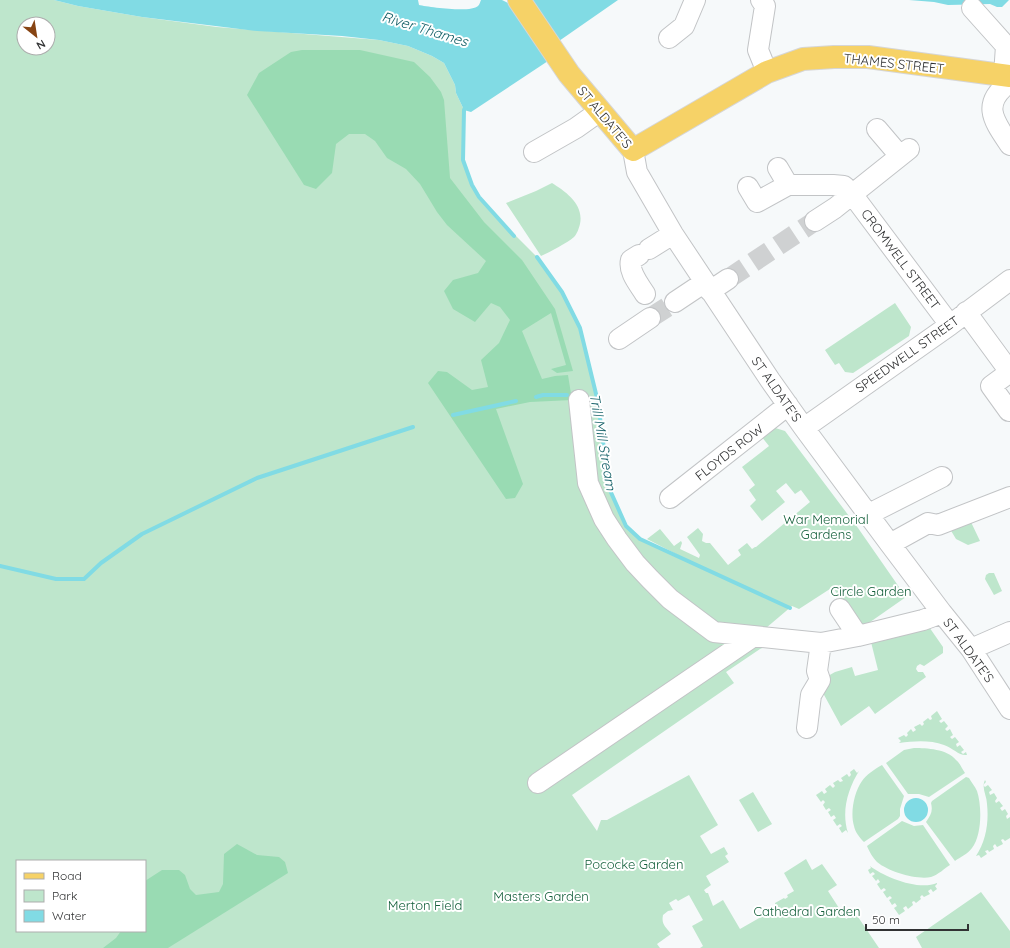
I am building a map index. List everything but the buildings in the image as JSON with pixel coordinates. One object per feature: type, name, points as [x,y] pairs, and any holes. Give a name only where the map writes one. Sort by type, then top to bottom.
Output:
[{"type":"main road","name":"ST ALDATE'S","points":[[519,0],[560,61],[633,150]]},
{"type":"main road","name":"THAMES STREET","points":[[633,150],[767,72],[803,59],[868,57],[1008,78]]},
{"type":"street","points":[[669,38],[684,26],[695,0]]},
{"type":"street","points":[[761,0],[765,6],[758,50],[767,72]]},
{"type":"street","points":[[972,8],[1006,46],[1008,78],[993,104],[993,116],[995,124],[1010,145]]},
{"type":"street","points":[[534,152],[576,128],[600,111]]},
{"type":"street","points":[[815,221],[835,208],[905,152],[878,129]]},
{"type":"street","name":"ST ALDATE'S","points":[[633,150],[637,172],[673,234],[707,286],[788,406],[890,544],[971,649],[1010,709]]},
{"type":"street","points":[[778,168],[788,185]]},
{"type":"street","points":[[748,187],[757,202],[788,185],[844,186],[852,194]]},
{"type":"street","name":"CROMWELL STREET","points":[[852,194],[950,325]]},
{"type":"street","points":[[645,294],[631,270],[631,260],[673,234]]},
{"type":"street","points":[[675,302],[707,286],[728,279]]},
{"type":"street","name":"SPEEDWELL STREET","points":[[804,428],[950,325],[1010,280]]},
{"type":"street","points":[[966,312],[1010,372],[991,386],[1009,411]]},
{"type":"street","points":[[619,339],[650,318]]},
{"type":"street","points":[[579,400],[588,483],[604,519],[616,539],[635,563],[670,599],[714,632],[820,643],[858,636],[923,620],[942,613]]},
{"type":"street","name":"FLOYDS ROW","points":[[670,498],[788,406]]},
{"type":"street","points":[[869,514],[942,477]]},
{"type":"street","points":[[890,544],[928,522],[938,525],[1010,497]]},
{"type":"street","points":[[840,609],[858,636]]},
{"type":"street","points":[[971,649],[1010,632]]},
{"type":"street","points":[[538,783],[754,636]]},
{"type":"street","points":[[807,728],[811,695],[820,680],[817,671],[820,643]]},
{"type":"green space","points":[[0,0],[54,0],[78,6],[142,17],[217,27],[379,40],[408,46],[432,56],[444,63],[455,85],[456,93],[464,110],[463,160],[472,185],[479,197],[537,257],[562,292],[580,328],[598,402],[609,488],[626,526],[640,539],[709,571],[647,539],[660,529],[674,546],[681,541],[682,543],[680,549],[699,558],[700,555],[687,537],[698,528],[703,534],[702,541],[710,543],[728,565],[741,555],[738,550],[747,543],[752,549],[756,547],[810,502],[801,490],[795,494],[786,483],[776,491],[785,502],[762,521],[750,506],[756,500],[749,490],[755,485],[742,467],[769,446],[761,436],[772,427],[785,431],[858,528],[906,597],[863,627],[855,625],[833,587],[799,609],[792,606],[766,628],[771,644],[760,649],[726,672],[734,683],[572,795],[597,831],[601,820],[607,820],[689,775],[718,825],[700,836],[711,854],[724,847],[728,854],[725,856],[729,862],[706,876],[711,885],[704,890],[708,893],[713,906],[723,900],[740,929],[775,909],[775,903],[784,898],[785,899],[788,897],[787,895],[794,891],[784,873],[806,859],[812,870],[822,864],[837,885],[828,891],[846,919],[856,914],[879,948],[700,948],[703,946],[692,926],[703,920],[689,895],[678,901],[676,899],[669,903],[673,910],[668,911],[663,915],[663,921],[664,926],[671,934],[657,944],[660,948],[0,948]]},
{"type":"green space","points":[[302,50],[360,50],[414,62],[430,77],[441,92],[444,100],[450,178],[484,222],[522,260],[555,309],[573,371],[557,373],[551,369],[566,365],[551,313],[522,331],[542,379],[568,375],[572,400],[530,402],[496,409],[523,484],[515,498],[506,499],[428,383],[438,371],[447,372],[472,390],[488,387],[481,360],[499,343],[510,320],[500,307],[491,303],[475,322],[453,309],[444,291],[453,280],[478,273],[486,261],[447,225],[437,212],[420,184],[406,169],[387,158],[375,141],[365,134],[349,134],[336,144],[332,173],[316,189],[304,185],[247,95],[259,73],[291,52]]},
{"type":"green space","points":[[552,183],[573,199],[577,205],[581,217],[580,224],[574,237],[541,256],[506,203]]},
{"type":"green space","points":[[895,303],[911,327],[909,336],[853,373],[845,372],[839,363],[835,365],[825,350]]},
{"type":"green space","points":[[970,520],[980,541],[968,545],[956,539],[950,529]]},
{"type":"green space","points":[[989,573],[994,573],[1002,591],[994,595],[985,579],[986,575]]},
{"type":"green space","points":[[927,624],[943,647],[943,653],[924,666],[920,664],[917,666],[916,669],[918,672],[923,672],[926,677],[875,714],[869,706],[841,726],[823,693],[828,676],[835,672],[852,667],[855,676],[878,670],[870,638]]},
{"type":"green space","points":[[937,711],[942,719],[939,721],[941,723],[944,721],[948,726],[945,729],[947,731],[950,729],[953,735],[950,737],[952,739],[955,737],[959,742],[956,744],[957,747],[960,745],[964,750],[961,752],[963,754],[966,752],[967,755],[961,754],[939,743],[917,741],[899,743],[901,741],[898,738],[904,735],[906,737],[908,735],[907,733],[911,729],[913,732],[916,730],[914,727],[920,724],[922,726],[924,724],[923,722],[928,718],[930,720],[932,719],[931,716]]},
{"type":"green space","points":[[914,748],[931,749],[947,753],[960,764],[965,773],[929,797],[919,794],[908,794],[886,763],[904,750]]},
{"type":"green space","points":[[882,765],[904,796],[900,809],[900,816],[898,819],[864,842],[859,837],[853,821],[852,815],[855,797],[859,786],[864,779],[871,772]]},
{"type":"green space","points":[[854,769],[857,773],[859,771],[847,800],[845,817],[848,833],[846,830],[842,833],[839,828],[842,826],[840,824],[837,826],[833,820],[836,818],[834,815],[831,817],[828,812],[831,810],[829,808],[826,810],[823,805],[825,802],[823,800],[821,802],[816,795],[822,791],[824,794],[827,792],[825,789],[830,785],[833,788],[835,786],[833,783],[838,780],[840,782],[843,781],[841,778],[847,774],[849,777],[851,775],[850,772]]},
{"type":"green space","points":[[966,777],[969,778],[975,787],[979,797],[980,820],[978,836],[972,848],[955,861],[926,822],[931,813],[932,801]]},
{"type":"green space","points":[[988,785],[992,790],[989,792],[990,795],[994,793],[997,798],[995,801],[996,803],[999,801],[1003,806],[1000,808],[1002,811],[1005,809],[1008,814],[1006,816],[1007,819],[1010,817],[1010,838],[1005,841],[1003,839],[1001,840],[1003,844],[997,847],[995,844],[993,846],[994,849],[989,852],[988,850],[985,851],[987,854],[981,858],[979,855],[976,856],[982,844],[987,824],[988,811],[984,786],[985,787]]},
{"type":"green space","points":[[753,792],[772,824],[758,832],[739,800]]},
{"type":"green space","points":[[902,821],[914,826],[923,825],[950,865],[934,876],[925,878],[896,872],[882,866],[877,862],[867,846]]},
{"type":"green space","points":[[237,844],[257,855],[279,857],[285,862],[288,873],[168,948],[103,948],[116,938],[120,932],[146,932],[146,880],[162,870],[179,870],[185,875],[190,889],[196,895],[219,892],[223,884],[224,854]]},
{"type":"green space","points":[[870,866],[902,882],[921,885],[937,883],[935,886],[937,889],[933,892],[931,889],[928,891],[930,894],[924,897],[922,895],[920,897],[921,899],[916,903],[914,901],[912,902],[913,905],[908,909],[906,906],[903,908],[905,911],[899,915],[894,908],[897,906],[895,903],[892,905],[889,900],[892,898],[890,896],[887,898],[883,892],[886,890],[884,888],[881,890],[877,884],[880,882],[878,879],[876,881],[872,876],[875,874],[873,872],[870,874],[868,870],[871,868]]},
{"type":"green space","points":[[981,892],[1010,931],[1010,948],[922,948],[916,937]]},
{"type":"water","name":"River Thames","points":[[54,0],[418,0],[419,5],[440,8],[467,9],[478,6],[481,0],[502,0],[510,4],[520,0],[618,0],[559,41],[548,61],[471,112],[464,110],[456,93],[455,85],[444,63],[432,56],[408,46],[379,40],[342,36],[257,31],[142,17],[78,6]]},
{"type":"water","points":[[909,0],[1009,0],[1002,7],[997,7],[990,4],[948,5]]},
{"type":"water","points":[[916,798],[925,801],[928,810],[925,819],[916,822],[907,819],[904,810],[907,801]]},
{"type":"waterway","name":"Trill Mill Stream","points":[[466,106],[464,110],[463,160],[472,185],[479,197],[514,236]]},
{"type":"waterway","name":"Trill Mill Stream","points":[[537,257],[562,292],[580,328],[598,402],[609,488],[626,526],[640,539],[790,608]]},
{"type":"waterway","points":[[536,397],[543,395],[567,395]]},
{"type":"waterway","points":[[453,415],[516,401]]},
{"type":"waterway","points":[[0,566],[56,579],[84,579],[101,563],[142,534],[257,478],[413,427]]},
{"type":"tunnel","points":[[728,279],[815,221]]},
{"type":"tunnel","points":[[650,318],[675,302]]},
{"type":"park label","name":"War Memorial Gardens","points":[[826,526]]},
{"type":"park label","name":"Circle Garden","points":[[871,591]]},
{"type":"park label","name":"Pococke Garden","points":[[634,864]]},
{"type":"park label","name":"Masters Garden","points":[[541,896]]},
{"type":"park label","name":"Merton Field","points":[[425,905]]},
{"type":"park label","name":"Cathedral Garden","points":[[807,911]]}]
